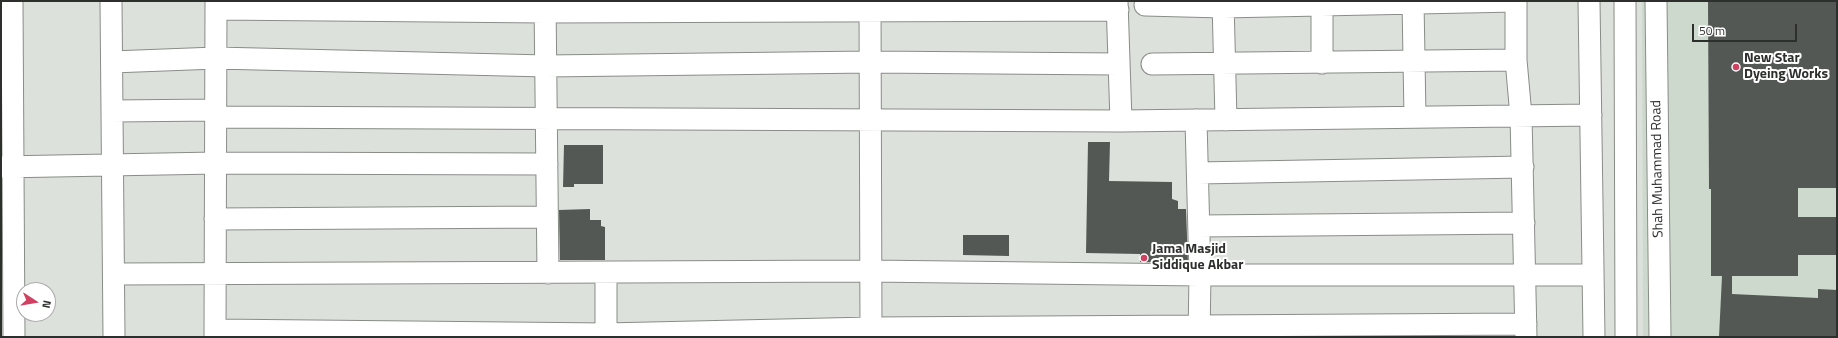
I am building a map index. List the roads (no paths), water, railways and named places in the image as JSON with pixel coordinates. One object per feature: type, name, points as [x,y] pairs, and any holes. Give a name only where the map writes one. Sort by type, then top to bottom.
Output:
[{"type":"street","points":[[111,1],[114,337]]},
{"type":"street","points":[[1121,120],[1118,6],[545,7],[216,5],[216,333],[606,335],[871,332],[1526,331],[1523,167],[1521,116],[1516,60],[1516,1],[1145,5]]},
{"type":"street","points":[[1589,1],[1594,337]]},
{"type":"street","points":[[1624,1],[1626,337]]},
{"type":"street","name":"Shah Muhammad Road","points":[[1656,1],[1660,337]]},
{"type":"street","points":[[1413,2],[1415,117]]},
{"type":"street","points":[[8,3],[7,278],[10,332]]},
{"type":"street","points":[[1322,3],[1322,63]]},
{"type":"street","points":[[1223,4],[1226,120]]},
{"type":"street","points":[[870,6],[871,332]]},
{"type":"street","points":[[545,7],[548,273]]},
{"type":"street","points":[[112,62],[216,58],[546,66],[870,62],[1119,64]]},
{"type":"street","points":[[1152,64],[1516,60]]},
{"type":"street","points":[[112,111],[546,119],[1226,120],[1591,115]]},
{"type":"street","points":[[1196,120],[1200,275],[1199,332]]},
{"type":"street","points":[[7,166],[216,163],[547,164]]},
{"type":"street","points":[[1198,173],[1523,167]]},
{"type":"street","points":[[216,219],[547,217]]},
{"type":"street","points":[[1199,226],[1524,223]]},
{"type":"street","points":[[114,274],[215,275],[870,271],[1200,275],[1593,276]]},
{"type":"street","points":[[606,273],[606,335]]},
{"type":"place","name":"New Star Dyeing Works","points":[[1736,67]]},
{"type":"place","name":"Jama Masjid Siddique Akbar","points":[[1144,258]]}]
